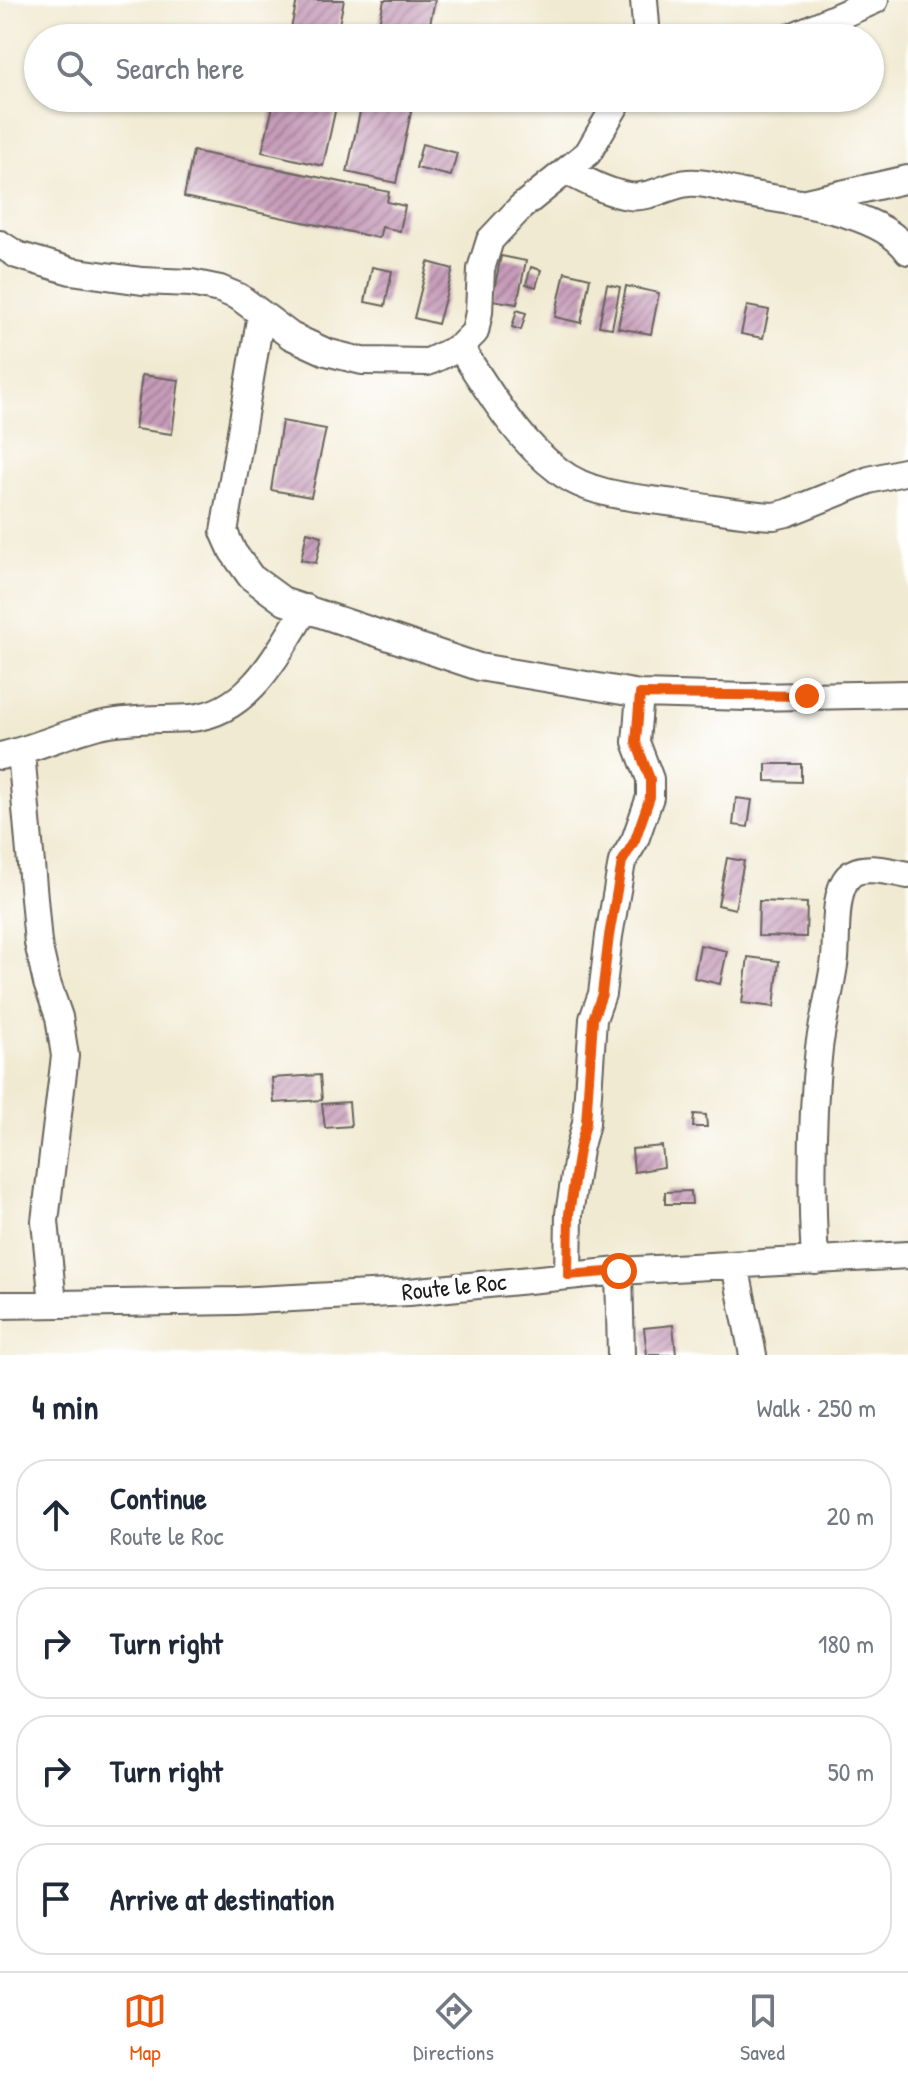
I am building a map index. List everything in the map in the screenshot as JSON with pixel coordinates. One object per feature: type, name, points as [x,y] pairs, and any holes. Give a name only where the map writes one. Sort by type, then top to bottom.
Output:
[{"type":"street","points":[[644,0],[646,24]]},
{"type":"street","points":[[821,24],[875,0]]},
{"type":"street","points":[[0,244],[17,255],[71,271],[142,281],[191,283],[220,289],[239,297],[291,336],[326,352],[362,361],[428,362],[460,347],[475,332],[481,269],[490,240],[521,207],[588,153],[612,112]]},
{"type":"street","points":[[566,171],[611,192],[630,197],[656,194],[691,182],[829,210],[872,224],[905,244]]},
{"type":"street","points":[[797,204],[908,179]]},
{"type":"street","points":[[261,314],[224,532],[233,552],[251,577],[285,602],[479,667],[640,694],[747,697],[908,694]]},
{"type":"street","points":[[460,347],[525,440],[560,472],[582,484],[610,493],[774,516],[869,480],[908,471]]},
{"type":"street","points":[[53,1304],[45,1221],[65,1056],[59,1017],[38,943],[10,754],[98,725],[131,720],[195,718],[224,708],[249,692],[306,608]]},
{"type":"street","points":[[568,1275],[569,1214],[586,1123],[593,1019],[602,994],[622,862],[635,840],[650,797],[650,779],[636,742],[640,694]]},
{"type":"street","points":[[815,1261],[812,1158],[818,1062],[842,886],[849,876],[859,870],[908,875]]},
{"type":"street","name":"Route le Roc","points":[[0,1305],[236,1301],[377,1294],[619,1271],[908,1255]]},
{"type":"street","points":[[735,1265],[753,1355]]},
{"type":"street","points":[[619,1271],[621,1355]]},
{"type":"building","points":[[297,0],[344,0],[339,24],[292,24]]},
{"type":"building","points":[[384,0],[435,0],[430,24],[379,24]]},
{"type":"building","points":[[272,112],[335,112],[323,166],[262,152]]},
{"type":"building","points":[[360,112],[411,112],[396,183],[347,172]]},
{"type":"building","points":[[422,144],[457,153],[451,176],[416,168]]},
{"type":"building","points":[[193,151],[389,192],[387,202],[405,206],[400,231],[382,227],[379,238],[184,197]]},
{"type":"building","points":[[501,256],[526,261],[517,304],[492,300]]},
{"type":"building","points":[[428,262],[453,269],[438,324],[414,318]]},
{"type":"building","points":[[372,267],[392,271],[385,306],[365,302]]},
{"type":"building","points":[[531,267],[541,270],[536,287],[526,284]]},
{"type":"building","points":[[565,272],[590,278],[581,323],[555,317]]},
{"type":"building","points":[[607,284],[620,287],[612,328],[599,326]]},
{"type":"building","points":[[626,286],[659,293],[651,334],[618,328]]},
{"type":"building","points":[[747,306],[769,310],[763,338],[741,334]]},
{"type":"building","points":[[517,310],[526,313],[521,330],[512,327]]},
{"type":"building","points":[[142,375],[179,380],[172,434],[135,429]]},
{"type":"building","points":[[282,421],[326,429],[311,497],[271,490]]},
{"type":"building","points":[[307,532],[322,536],[316,563],[301,560]]},
{"type":"building","points":[[766,764],[801,764],[801,782],[766,781]]},
{"type":"building","points":[[736,798],[752,800],[748,827],[733,825]]},
{"type":"building","points":[[727,858],[744,861],[735,909],[718,905]]},
{"type":"building","points":[[759,901],[807,903],[806,937],[758,936]]},
{"type":"building","points":[[700,945],[727,951],[720,984],[694,978]]},
{"type":"building","points":[[748,957],[779,961],[774,1007],[742,1003]]},
{"type":"building","points":[[320,1075],[322,1100],[274,1103],[272,1078]]},
{"type":"building","points":[[349,1102],[351,1126],[325,1128],[322,1104]]},
{"type":"building","points":[[694,1114],[706,1115],[707,1127],[693,1127]]},
{"type":"building","points":[[662,1146],[664,1167],[634,1172],[632,1149]]},
{"type":"building","points":[[691,1191],[692,1204],[665,1204],[665,1192]]},
{"type":"building","points":[[673,1325],[676,1355],[647,1355],[644,1328]]},
{"type":"route","points":[[619,1271],[568,1275],[569,1214],[586,1123],[593,1019],[602,994],[622,862],[635,840],[650,797],[650,779],[636,742],[640,694],[807,696]]}]
